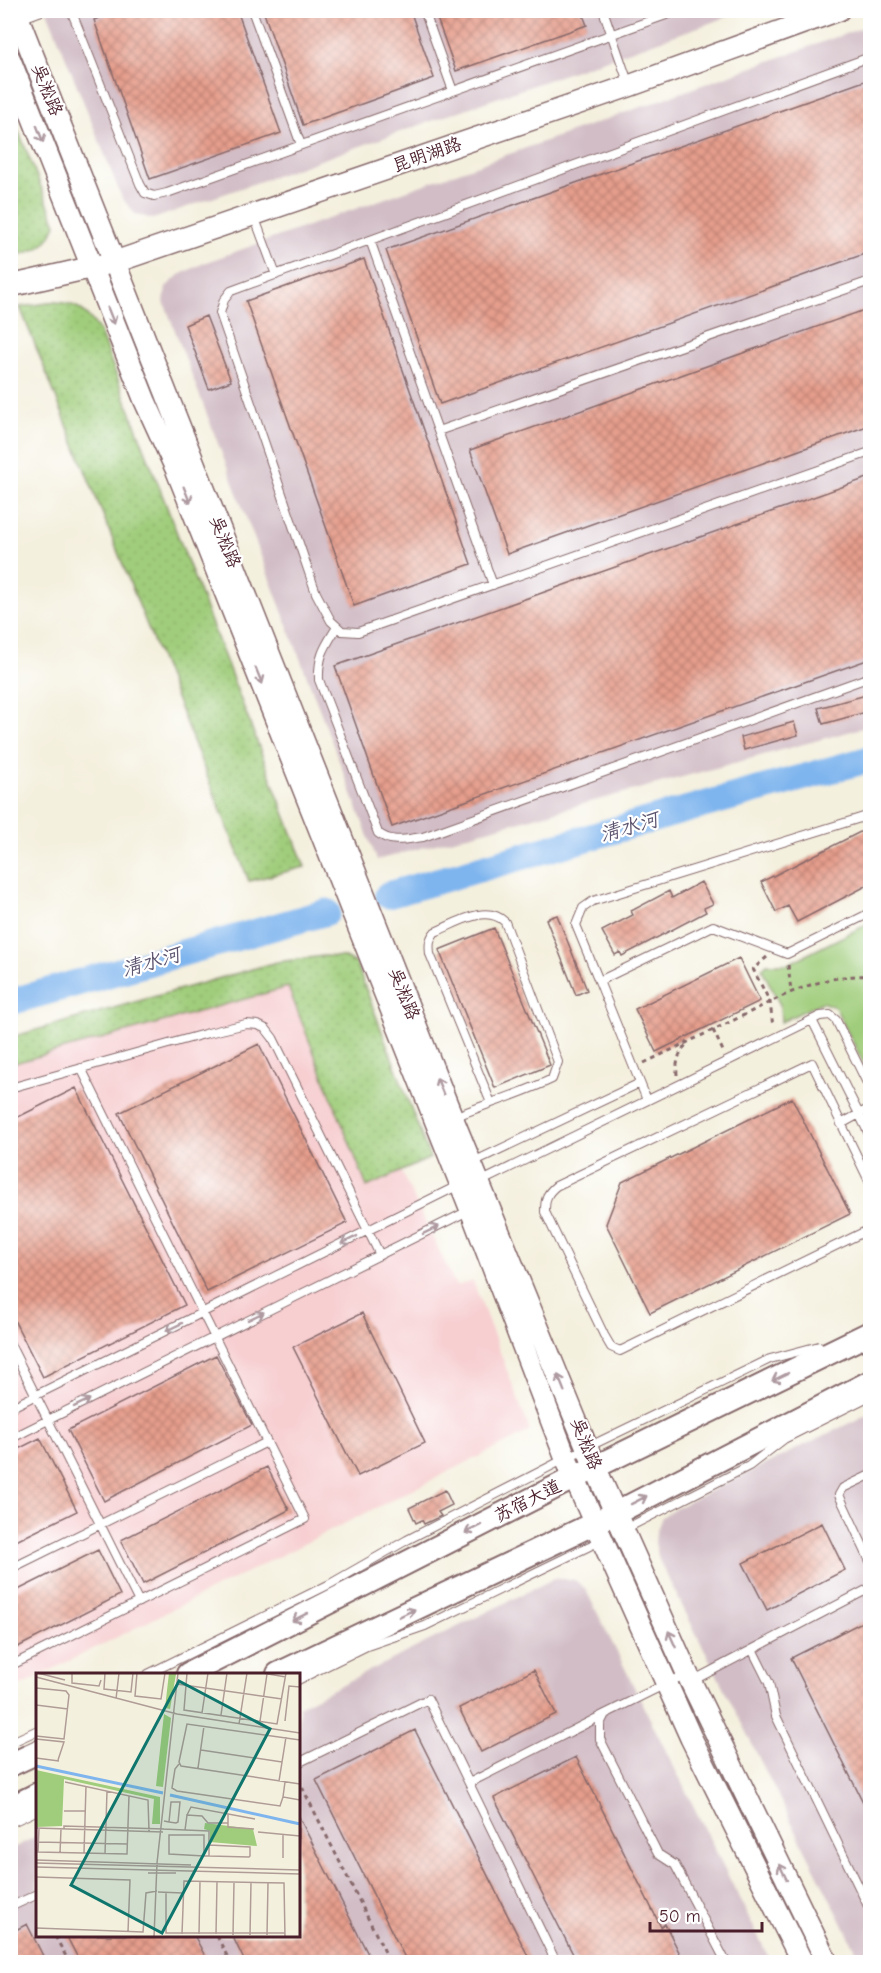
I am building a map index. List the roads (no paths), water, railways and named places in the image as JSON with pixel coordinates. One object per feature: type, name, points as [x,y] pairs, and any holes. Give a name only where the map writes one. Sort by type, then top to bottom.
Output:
[{"type":"main road","name":"昆明湖路","points":[[10,286],[115,262],[629,86],[839,10]]},
{"type":"main road","name":"吴淞路","points":[[15,18],[115,262],[452,1117],[470,1185],[570,1468],[666,1684],[763,1887],[802,1962]]},
{"type":"main road","name":"吴淞路","points":[[10,60],[145,401],[177,471],[470,1185],[689,1677],[827,1962]]},
{"type":"main road","name":"苏宿大道","points":[[190,1673],[591,1457],[870,1333]]},
{"type":"main road","points":[[280,1673],[620,1521],[870,1382]]},
{"type":"main road","points":[[10,1765],[36,1753]]},
{"type":"main road","points":[[10,1808],[36,1795]]},
{"type":"lane","points":[[15,18],[44,10]]},
{"type":"lane","points":[[71,10],[145,193],[154,196],[680,10]]},
{"type":"lane","points":[[252,10],[301,145]]},
{"type":"lane","points":[[424,10],[453,91]]},
{"type":"lane","points":[[603,10],[629,86]]},
{"type":"lane","points":[[870,57],[231,291],[224,300],[220,313],[316,593],[331,621],[342,631],[358,632],[870,452]]},
{"type":"lane","points":[[254,215],[276,274]]},
{"type":"lane","points":[[370,240],[493,585]]},
{"type":"lane","points":[[438,431],[870,281]]},
{"type":"lane","points":[[338,627],[323,651],[319,664],[319,680],[378,833],[386,839],[423,837],[870,677]]},
{"type":"lane","points":[[647,1100],[576,925],[583,909],[593,901],[870,815]]},
{"type":"lane","points":[[599,981],[713,926],[787,954],[870,913]]},
{"type":"lane","points":[[452,1117],[491,1103],[552,1079],[558,1062],[505,922],[500,916],[481,914],[435,932],[430,937],[429,945],[430,954],[491,1103]]},
{"type":"lane","points":[[10,1408],[368,1230],[470,1185],[820,1016],[830,1015],[836,1020],[870,1089]]},
{"type":"lane","points":[[812,1020],[870,1136]]},
{"type":"lane","points":[[10,1088],[208,1033],[246,1024],[258,1025],[266,1029],[380,1255]]},
{"type":"lane","points":[[870,1183],[812,1063],[556,1186],[548,1191],[544,1200],[545,1212],[604,1335],[611,1347],[620,1351],[870,1229]]},
{"type":"lane","points":[[10,1666],[305,1519],[81,1068]]},
{"type":"lane","points":[[10,1439],[380,1255],[470,1185],[640,1083]]},
{"type":"lane","points":[[841,1124],[870,1108]]},
{"type":"lane","points":[[591,1457],[770,1359],[812,1349],[832,1340]]},
{"type":"lane","points":[[10,1344],[139,1602]]},
{"type":"lane","points":[[620,1521],[749,1466],[784,1439],[870,1396]]},
{"type":"lane","points":[[10,1569],[267,1442]]},
{"type":"lane","points":[[150,1673],[330,1584],[407,1540],[570,1468]]},
{"type":"lane","points":[[870,1474],[843,1488],[839,1495],[870,1561]]},
{"type":"lane","points":[[300,1679],[367,1646],[425,1626],[599,1531]]},
{"type":"lane","points":[[469,1783],[666,1684],[753,1651],[870,1588]]},
{"type":"lane","points":[[753,1651],[769,1683],[776,1716],[870,1910]]},
{"type":"lane","points":[[300,1762],[428,1699],[556,1962]]},
{"type":"lane","points":[[605,1714],[600,1724],[600,1739],[658,1854],[675,1865],[726,1962]]},
{"type":"lane","points":[[10,1743],[36,1731]]},
{"type":"lane","points":[[10,1823],[36,1811]]},
{"type":"lane","points":[[10,1907],[36,1895]]},
{"type":"waterway","name":"清水河","points":[[388,895],[870,759]]},
{"type":"waterway","name":"清水河","points":[[10,1002],[327,912]]}]
